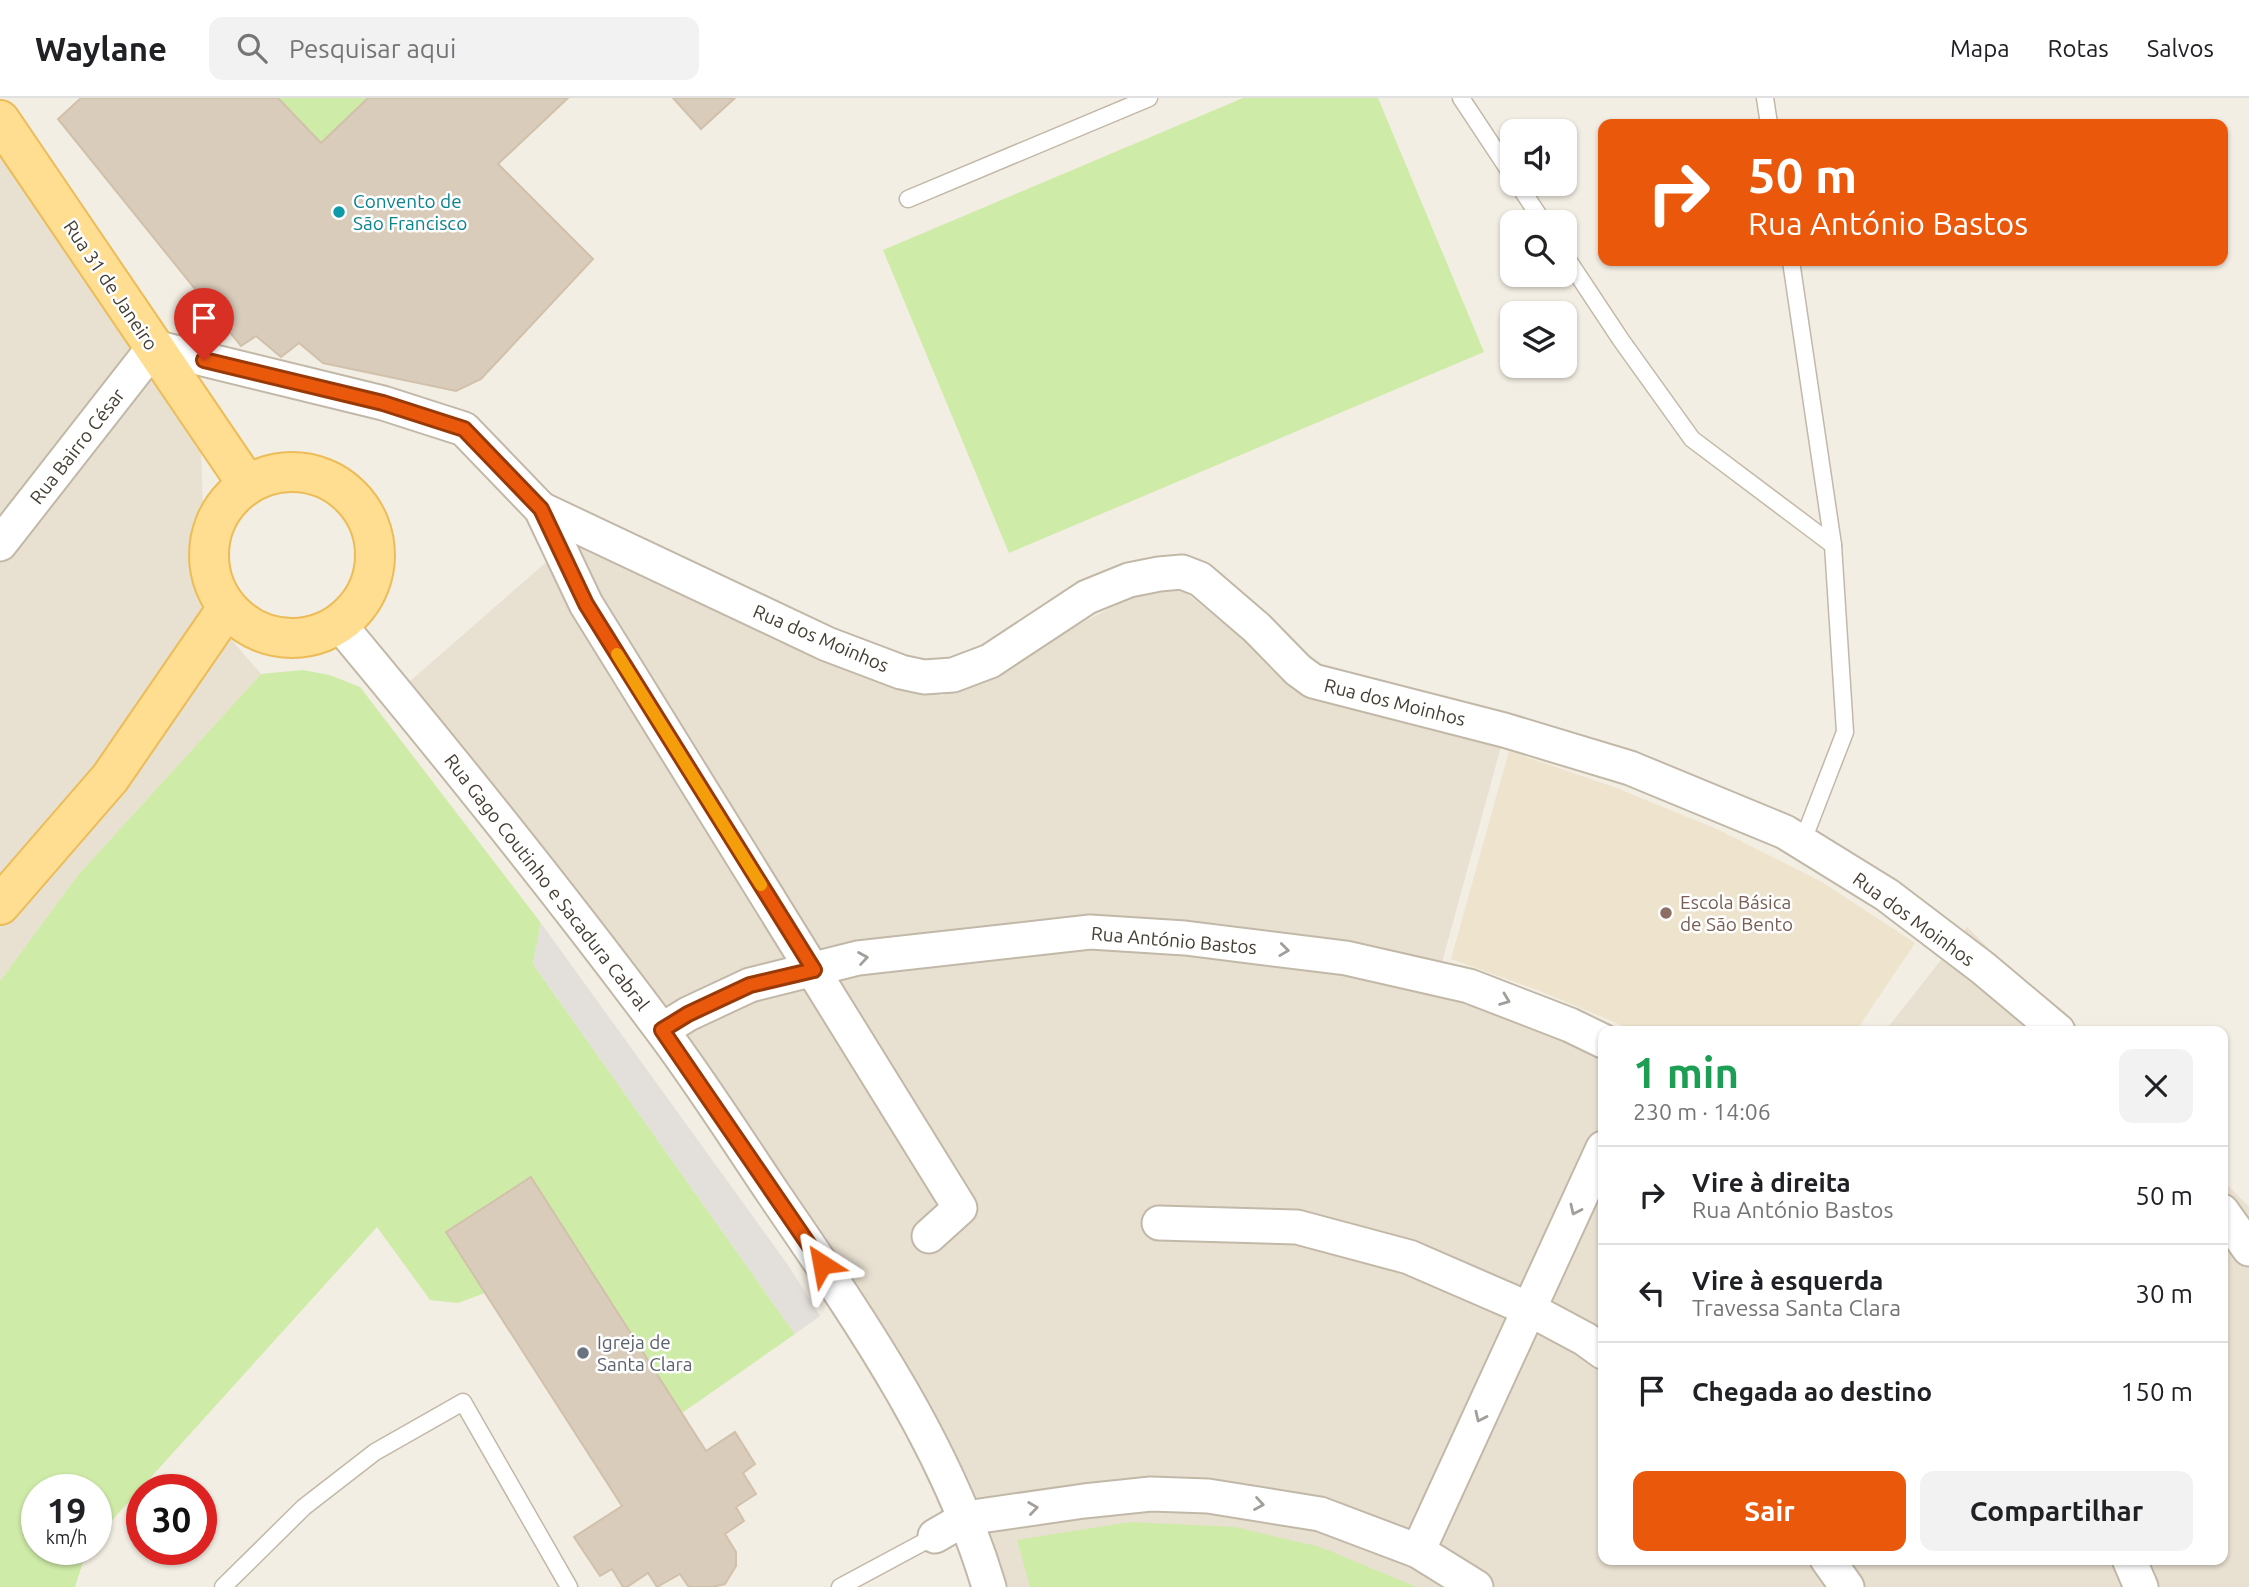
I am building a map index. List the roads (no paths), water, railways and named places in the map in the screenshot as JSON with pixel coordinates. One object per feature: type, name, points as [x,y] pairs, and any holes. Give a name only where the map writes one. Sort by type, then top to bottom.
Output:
[{"type":"main road","name":"Rua 31 de Janeiro","points":[[0,120],[247,484]]},
{"type":"main road","points":[[302,471],[329,480],[352,497],[368,521],[375,549],[372,577],[359,603],[339,624],[317,634],[293,638],[268,635],[246,625],[228,608],[213,584],[208,556],[212,528],[226,503],[247,484],[273,473],[302,471]]},
{"type":"main road","points":[[0,905],[110,778],[228,608]]},
{"type":"street","points":[[154,347],[383,403],[464,429],[541,509],[586,604],[960,1208],[929,1236]]},
{"type":"street","name":"Rua Bairro César","points":[[0,544],[154,347]]},
{"type":"street","name":"Rua dos Moinhos","points":[[541,509],[827,645],[901,672],[924,677],[953,675],[990,661],[1087,597],[1129,580],[1182,572],[1200,579],[1313,681],[1504,730],[1630,768],[1785,832],[1887,895],[1983,968],[2052,1026]]},
{"type":"street","name":"Rua Gago Coutinho e Sacadura Cabral","points":[[339,624],[438,743],[662,1030],[836,1285],[921,1424],[966,1518],[989,1587]]},
{"type":"street","name":"Rua António Bastos","points":[[662,1030],[688,1014],[750,985],[858,958],[1090,932],[1185,938],[1346,958],[1469,986],[1598,1039]]},
{"type":"street","points":[[1418,1551],[1598,1159]]},
{"type":"street","points":[[2228,1219],[2249,1249]]},
{"type":"street","points":[[1159,1223],[1297,1227],[1409,1257],[1529,1309],[1598,1348]]},
{"type":"street","points":[[936,1536],[966,1518],[1152,1494],[1208,1496],[1320,1514],[1418,1551],[1476,1587]]},
{"type":"street","points":[[1831,1565],[1847,1587]]},
{"type":"street","points":[[2132,1565],[2141,1587]]},
{"type":"lane","points":[[908,199],[1149,98]]},
{"type":"lane","points":[[1461,98],[1500,157]]},
{"type":"lane","points":[[1765,98],[1768,119]]},
{"type":"lane","points":[[1792,266],[1833,545],[1845,732],[1802,843]]},
{"type":"lane","points":[[1577,274],[1692,439],[1833,545]]},
{"type":"lane","points":[[223,1587],[304,1507],[375,1452],[463,1402],[569,1587]]},
{"type":"lane","points":[[840,1587],[936,1536]]},
{"type":"place","name":"Convento de São Francisco","points":[[339,212]]},
{"type":"place","name":"Escola Básica de São Bento","points":[[1666,913]]},
{"type":"place","name":"Igreja de Santa Clara","points":[[583,1353]]}]
